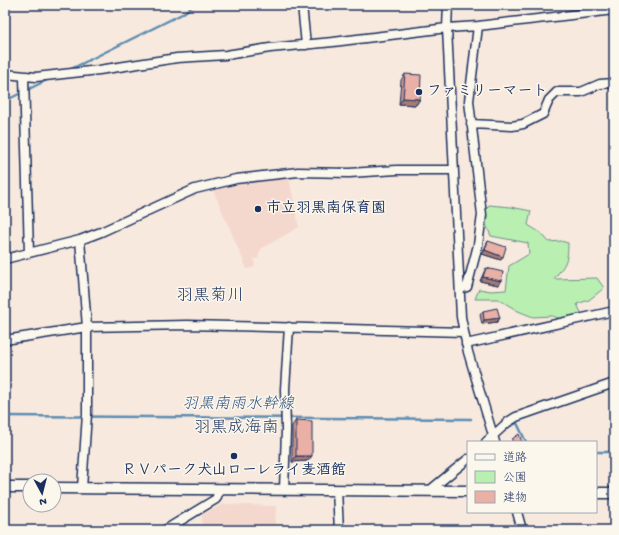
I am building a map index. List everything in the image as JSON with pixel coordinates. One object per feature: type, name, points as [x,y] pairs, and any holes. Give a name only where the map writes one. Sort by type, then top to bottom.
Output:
[{"type":"main road","points":[[5,487],[22,488]]},
{"type":"main road","points":[[62,488],[467,491]]},
{"type":"main road","points":[[597,492],[614,493]]},
{"type":"street","points":[[302,5],[306,45]]},
{"type":"street","points":[[448,5],[447,28],[461,316],[466,344],[494,438]]},
{"type":"street","points":[[5,74],[36,77],[100,70],[177,58],[226,55],[447,28],[478,26],[614,10]]},
{"type":"street","points":[[460,290],[467,287],[478,245],[482,215],[469,101],[478,26]]},
{"type":"street","points":[[24,77],[29,253]]},
{"type":"street","points":[[471,124],[512,126],[523,124],[543,114],[549,100],[557,92],[581,92],[600,84],[614,83]]},
{"type":"street","points":[[5,259],[80,240],[101,232],[195,189],[236,179],[298,172],[349,173],[397,170],[453,170]]},
{"type":"street","points":[[80,240],[87,327],[87,417],[82,488]]},
{"type":"street","points":[[466,344],[614,311]]},
{"type":"street","points":[[5,340],[87,327],[187,325],[464,332]]},
{"type":"street","points":[[284,490],[286,418],[285,389],[289,327]]},
{"type":"street","points":[[494,438],[508,422],[516,417],[614,383]]},
{"type":"street","points":[[429,491],[467,460]]},
{"type":"street","points":[[165,530],[216,499],[220,489]]},
{"type":"street","points":[[337,490],[339,530]]},
{"type":"street","points":[[516,513],[522,530]]},
{"type":"shaded area","name":"市立羽黒南保育園","points":[[289,178],[299,227],[261,249],[258,259],[254,259],[255,267],[247,269],[213,190],[235,185]]},
{"type":"shaded area","points":[[223,504],[276,506],[275,530],[201,530],[202,515]]},
{"type":"green space","points":[[489,205],[531,211],[528,225],[541,233],[549,242],[561,241],[568,243],[565,263],[554,279],[597,278],[604,288],[589,300],[577,304],[583,317],[571,322],[552,316],[533,317],[518,311],[498,299],[475,299],[479,289],[491,291],[506,290],[509,266],[529,254],[528,243],[491,236],[482,215]]},
{"type":"building","points":[[405,74],[421,75],[420,99],[403,98]]},
{"type":"building","points":[[488,241],[506,247],[503,257],[485,250]]},
{"type":"building","points":[[486,268],[503,272],[501,281],[483,277]]},
{"type":"building","points":[[497,308],[500,318],[484,320],[483,311]]},
{"type":"building","points":[[296,420],[312,421],[312,456],[296,456]]},
{"type":"building","points":[[519,434],[522,441],[512,441],[512,439]]},
{"type":"waterway","points":[[67,71],[182,14],[194,5]]},
{"type":"waterway","points":[[5,101],[51,78]]},
{"type":"waterway","name":"羽黒南雨水幹線","points":[[5,416],[471,419]]},
{"type":"waterway","name":"羽黒南雨水幹線","points":[[507,427],[517,423],[526,441]]},
{"type":"waterway","name":"羽黒南雨水幹線","points":[[597,452],[614,452]]},
{"type":"place","name":"ファミリーマート","points":[[419,92]]},
{"type":"place","name":"市立羽黒南保育園","points":[[258,209]]},
{"type":"place","name":"ＲＶパーク犬山ローレライ麦酒館","points":[[234,456]]},
{"type":"district","name":"羽黒菊川","points":[[210,297]]},
{"type":"district","name":"羽黒成海南","points":[[236,429]]}]
